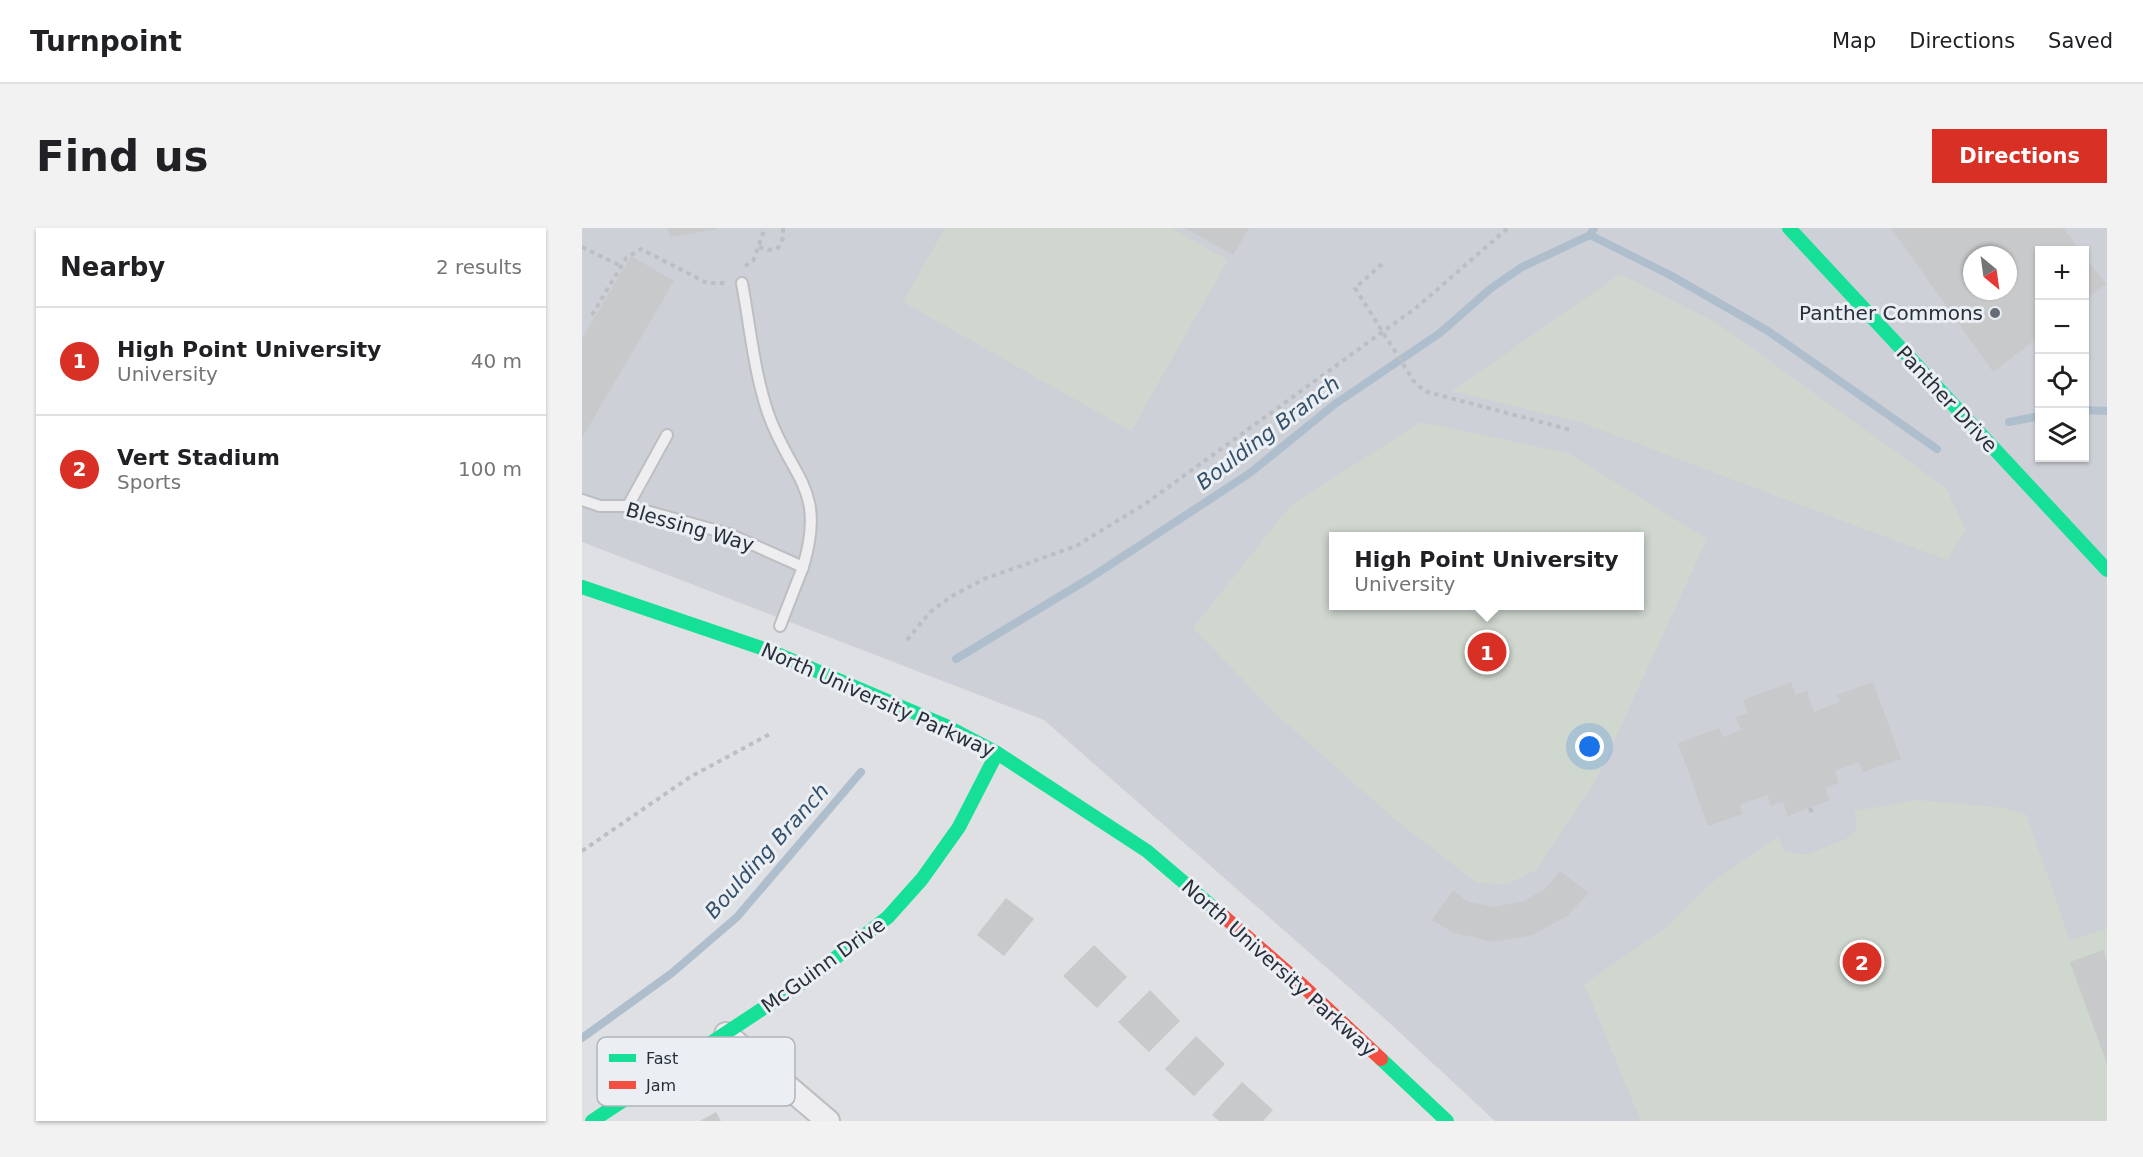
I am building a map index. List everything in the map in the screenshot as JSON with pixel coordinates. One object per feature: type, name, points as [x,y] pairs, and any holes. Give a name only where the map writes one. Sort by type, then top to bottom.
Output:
[{"type":"main road","name":"Panther Drive","points":[[1789,228],[2107,570]]},
{"type":"main road","name":"North University Parkway","points":[[582,587],[770,651],[946,726],[997,753],[1147,851],[1302,985],[1447,1121]]},
{"type":"main road","name":"McGuinn Drive","points":[[721,1037],[811,977],[888,917],[922,879],[959,826],[997,753]]},
{"type":"main road","name":"McGuinn Drive","points":[[592,1121],[615,1106]]},
{"type":"street","points":[[726,1034],[730,1037]]},
{"type":"street","points":[[795,1093],[828,1121]]},
{"type":"lane","points":[[742,283],[768,412],[778,437],[804,482],[811,505],[811,539],[803,567],[780,626]]},
{"type":"lane","points":[[628,506],[667,435]]},
{"type":"lane","name":"Blessing Way","points":[[582,500],[600,507],[628,506],[729,534],[803,567]]},
{"type":"path","points":[[742,283],[743,268],[753,261],[765,228]]},
{"type":"path","points":[[759,247],[768,250],[778,248],[783,238],[783,228]]},
{"type":"path","points":[[907,640],[930,612],[952,596],[984,579],[1076,546],[1145,504],[1417,308],[1508,228]]},
{"type":"path","points":[[582,247],[621,266]]},
{"type":"path","points":[[592,315],[621,266],[634,250],[641,249],[707,283]]},
{"type":"path","points":[[1382,264],[1355,288],[1413,380],[1424,391],[1571,430]]},
{"type":"path","points":[[582,851],[690,777],[770,734]]},
{"type":"path","points":[[1810,808],[1813,815]]},
{"type":"shaded area","points":[[582,228],[2107,228],[2107,1121],[1495,1121],[1383,1017],[1044,720],[582,542]]},
{"type":"shaded area","points":[[945,228],[1171,228],[1228,260],[1131,431],[903,302]]},
{"type":"shaded area","points":[[1620,274],[1717,323],[1946,488],[1966,530],[1947,560],[1580,422],[1452,391]]},
{"type":"shaded area","points":[[1421,422],[1568,453],[1707,539],[1597,778],[1535,871],[1507,884],[1477,883],[1397,821],[1277,715],[1193,628],[1291,505]]},
{"type":"shaded area","points":[[1918,800],[2004,808],[2026,814],[2070,940],[2107,928],[2107,1121],[1641,1121],[1584,984],[1663,930],[1715,880],[1778,837],[1784,851],[1806,855],[1850,837],[1857,827],[1854,811]]},
{"type":"building","points":[[668,228],[717,228],[717,229],[669,237]]},
{"type":"building","points":[[1185,228],[1249,228],[1233,255]]},
{"type":"building","name":"Panther Commons","points":[[1891,228],[2063,228],[2077,246],[2035,246],[2035,340],[1993,372]]},
{"type":"building","points":[[631,256],[674,281],[582,438],[582,339]]},
{"type":"building","points":[[2089,262],[2106,284],[2089,297]]},
{"type":"building","points":[[1791,682],[1796,695],[1807,691],[1814,712],[1840,702],[1837,695],[1873,682],[1901,759],[1863,772],[1859,762],[1835,771],[1839,783],[1825,788],[1830,800],[1788,816],[1783,802],[1771,806],[1767,795],[1740,805],[1743,814],[1708,826],[1678,743],[1719,728],[1723,737],[1741,730],[1736,717],[1748,713],[1743,700]]},
{"type":"building","points":[[1560,871],[1589,893],[1567,916],[1533,935],[1494,942],[1454,933],[1432,920],[1453,890],[1468,902],[1494,907],[1524,901],[1546,888]]},
{"type":"building","points":[[1006,898],[1034,919],[1004,956],[977,935]]},
{"type":"building","points":[[1094,945],[1127,977],[1097,1008],[1063,976]]},
{"type":"building","points":[[2103,950],[2107,962],[2107,1064],[2070,962]]},
{"type":"building","points":[[1150,990],[1180,1021],[1149,1052],[1118,1022]]},
{"type":"building","points":[[1196,1036],[1225,1064],[1194,1096],[1165,1069]]},
{"type":"building","points":[[1242,1082],[1273,1110],[1263,1121],[1219,1121],[1212,1115]]},
{"type":"building","points":[[716,1112],[721,1121],[700,1121]]},
{"type":"waterway","name":"Boulding Branch","points":[[956,659],[1090,578],[1250,473],[1335,404],[1440,333],[1490,289],[1522,267],[1590,235],[1594,228]]},
{"type":"waterway","points":[[1590,235],[1670,275],[1768,331],[1937,449]]},
{"type":"waterway","points":[[2089,410],[2107,411]]},
{"type":"waterway","points":[[2009,422],[2035,417]]},
{"type":"waterway","name":"Boulding Branch","points":[[582,1038],[672,973],[737,917],[861,772]]},
{"type":"traffic: fast","points":[[1789,228],[2107,570]]},
{"type":"traffic: fast","points":[[582,587],[770,651],[946,726],[997,753],[1147,851],[1222,915]]},
{"type":"traffic: fast","points":[[720,1037],[811,977],[888,917],[922,879],[959,827],[997,753]]},
{"type":"traffic: fast","points":[[1381,1059],[1447,1121]]},
{"type":"traffic: fast","points":[[592,1121],[615,1106]]},
{"type":"traffic: jam","points":[[1222,915],[1302,985],[1381,1059]]},
{"type":"place","name":"Panther Commons","points":[[1995,313]]},
{"type":"place","name":"High Point University","points":[[1487,652]]},
{"type":"place","name":"Vert Stadium","points":[[1862,962]]}]
